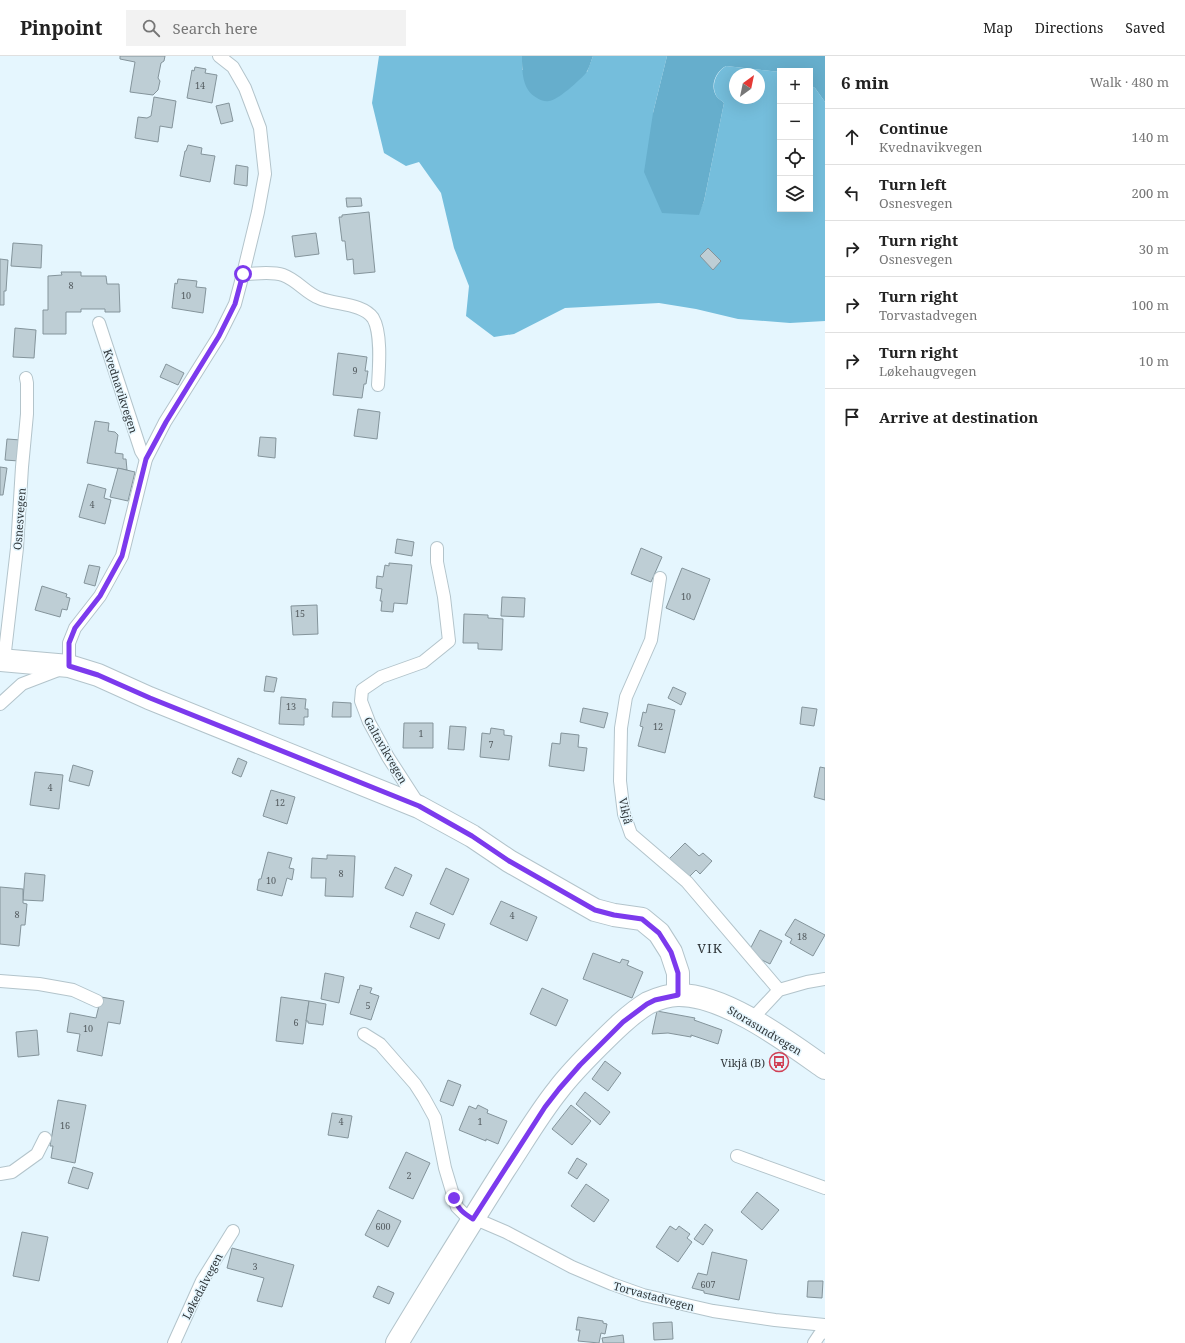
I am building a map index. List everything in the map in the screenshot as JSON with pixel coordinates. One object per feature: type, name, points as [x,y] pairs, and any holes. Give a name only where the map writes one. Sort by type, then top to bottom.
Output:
[{"type":"street","name":"Osnesvegen","points":[[2,660],[69,666],[98,675],[419,806],[472,836],[509,861],[595,910],[614,915],[642,919],[659,933],[671,952],[678,973],[678,995]]},
{"type":"street","name":"Storasundvegen","points":[[678,995],[698,997],[719,1003],[778,1036],[825,1068]]},
{"type":"street","points":[[397,1343],[473,1219],[545,1107],[559,1089],[580,1065],[623,1022],[647,1004],[655,1000],[678,995]]},
{"type":"lane","points":[[0,704],[22,684],[69,666],[69,643],[75,628],[100,596],[122,556],[146,459],[166,422],[219,336],[235,304],[258,212],[265,174],[260,128],[245,88],[233,67],[219,56]]},
{"type":"lane","points":[[243,274],[271,273],[282,275],[296,282],[318,298],[354,306],[372,317],[376,325],[380,357],[378,385]]},
{"type":"lane","name":"Kvednavikvegen","points":[[99,323],[141,451],[146,459]]},
{"type":"lane","name":"Osnesvegen","points":[[2,660],[17,548],[27,414],[26,378]]},
{"type":"lane","name":"Galtavikvegen","points":[[422,809],[388,757],[369,722],[361,701],[362,690],[381,677],[423,662],[449,641],[444,597],[437,562],[437,548]]},
{"type":"lane","name":"Vikjå","points":[[660,578],[651,640],[626,697],[621,728],[620,781],[624,814],[631,834],[687,882],[779,990]]},
{"type":"lane","points":[[751,1020],[779,990],[807,982],[825,979]]},
{"type":"lane","points":[[0,981],[39,984],[74,990],[97,1001]]},
{"type":"lane","name":"Torvastadvegen","points":[[364,1034],[380,1044],[415,1084],[424,1098],[435,1118],[445,1168],[457,1207],[464,1214],[506,1232],[572,1267],[643,1295],[713,1311],[775,1320],[825,1325]]},
{"type":"lane","points":[[0,1174],[12,1172],[37,1154],[45,1138]]},
{"type":"lane","points":[[737,1156],[825,1188]]},
{"type":"lane","name":"Løkedalvegen","points":[[174,1343],[202,1281],[233,1231]]},
{"type":"lane","points":[[814,1343],[820,1334],[825,1332]]},
{"type":"shaded area","points":[[379,56],[522,56],[522,70],[587,72],[593,56],[667,56],[653,113],[698,215],[704,201],[724,103],[717,97],[714,88],[715,80],[719,72],[726,66],[744,68],[729,68],[729,104],[765,104],[765,70],[777,72],[777,212],[813,212],[813,87],[825,102],[825,321],[790,323],[738,319],[696,309],[659,303],[565,308],[514,334],[494,337],[466,316],[469,286],[454,248],[441,193],[419,162],[406,166],[384,153],[372,103]]},
{"type":"shaded area","points":[[522,56],[593,56],[586,73],[574,85],[557,98],[543,101],[532,95],[528,90],[524,80]]},
{"type":"shaded area","points":[[667,56],[825,56],[825,102],[813,87],[813,68],[777,68],[777,72],[765,70],[765,68],[726,66],[719,71],[715,79],[714,88],[717,97],[724,103],[704,201],[699,215],[662,213],[644,172],[653,113]]},
{"type":"building","points":[[120,56],[165,56],[164,61],[161,63],[158,78],[160,81],[158,90],[153,95],[130,92],[135,62],[120,59]]},
{"type":"building","points":[[195,67],[206,69],[205,73],[217,75],[212,103],[187,98],[192,70],[194,71]]},
{"type":"building","points":[[154,97],[176,101],[172,128],[160,126],[158,142],[135,138],[138,117],[147,118],[151,116]]},
{"type":"building","points":[[229,103],[233,121],[221,124],[216,106]]},
{"type":"building","points":[[188,145],[202,148],[201,154],[215,156],[210,182],[180,176],[185,151]]},
{"type":"building","points":[[236,165],[248,167],[247,186],[234,184]]},
{"type":"building","points":[[346,198],[361,198],[362,206],[347,207]]},
{"type":"building","points":[[369,212],[375,272],[354,274],[353,259],[347,260],[345,241],[342,241],[339,217],[342,217],[342,215]]},
{"type":"building","points":[[316,233],[319,254],[295,257],[292,236]]},
{"type":"building","points":[[13,243],[42,245],[41,268],[11,266]]},
{"type":"building","points":[[708,248],[721,261],[713,270],[700,256]]},
{"type":"building","points":[[0,259],[8,260],[6,291],[4,291],[4,305],[0,305]]},
{"type":"building","points":[[61,272],[81,272],[81,276],[106,276],[107,284],[119,284],[120,312],[105,312],[105,309],[81,309],[81,312],[66,312],[66,334],[43,334],[43,310],[48,310],[48,276],[62,275]]},
{"type":"building","points":[[178,279],[197,281],[196,287],[206,288],[203,313],[172,308],[175,283],[177,284]]},
{"type":"building","points":[[15,328],[36,330],[34,358],[13,357]]},
{"type":"building","points":[[338,353],[367,357],[365,371],[368,371],[362,398],[333,395]]},
{"type":"building","points":[[166,364],[184,373],[178,385],[160,377]]},
{"type":"building","points":[[358,409],[380,412],[377,439],[354,436]]},
{"type":"building","points":[[95,421],[109,423],[108,431],[115,432],[118,435],[115,453],[123,454],[123,459],[126,459],[127,470],[87,463]]},
{"type":"building","points":[[260,437],[276,438],[275,458],[258,456]]},
{"type":"building","points":[[7,439],[21,440],[19,461],[5,460]]},
{"type":"building","points":[[0,467],[7,468],[3,495],[0,495]]},
{"type":"building","points":[[118,468],[135,472],[128,501],[110,497]]},
{"type":"building","points":[[88,484],[106,489],[104,498],[111,500],[105,524],[79,517]]},
{"type":"building","points":[[397,539],[414,542],[412,556],[395,553]]},
{"type":"building","points":[[641,548],[662,557],[651,582],[631,574]]},
{"type":"building","points":[[389,563],[412,565],[407,604],[394,603],[393,612],[381,611],[382,601],[380,601],[382,589],[376,588],[377,576],[383,577],[385,565],[389,566]]},
{"type":"building","points":[[89,565],[100,567],[95,586],[84,583]]},
{"type":"building","points":[[682,568],[710,579],[694,620],[666,608]]},
{"type":"building","points":[[42,586],[67,594],[66,597],[70,598],[67,610],[62,609],[60,617],[35,610]]},
{"type":"building","points":[[502,597],[525,598],[524,617],[501,616]]},
{"type":"building","points":[[317,605],[318,634],[293,635],[291,606]]},
{"type":"building","points":[[464,614],[488,615],[488,618],[503,619],[502,650],[478,649],[478,643],[463,643]]},
{"type":"building","points":[[266,676],[277,678],[274,692],[264,691]]},
{"type":"building","points":[[673,687],[686,693],[681,705],[668,698]]},
{"type":"building","points":[[281,697],[306,699],[305,709],[308,709],[308,717],[304,717],[304,725],[279,724]]},
{"type":"building","points":[[333,702],[351,703],[351,717],[332,717]]},
{"type":"building","points":[[648,704],[675,710],[665,753],[638,746],[643,727],[640,726],[643,712],[646,713]]},
{"type":"building","points":[[802,707],[817,709],[814,726],[800,724]]},
{"type":"building","points":[[583,708],[608,713],[604,728],[580,722]]},
{"type":"building","points":[[404,723],[433,723],[433,748],[403,748]]},
{"type":"building","points":[[450,726],[466,727],[464,750],[448,749]]},
{"type":"building","points":[[491,728],[504,730],[504,735],[512,736],[509,760],[480,757],[482,733],[490,734]]},
{"type":"building","points":[[561,733],[579,735],[578,747],[587,748],[584,771],[549,766],[552,743],[560,744]]},
{"type":"building","points":[[238,758],[247,762],[241,777],[232,773]]},
{"type":"building","points":[[73,765],[93,771],[89,786],[69,781]]},
{"type":"building","points":[[820,767],[825,768],[825,800],[814,797]]},
{"type":"building","points":[[35,772],[63,775],[59,809],[30,805]]},
{"type":"building","points":[[271,790],[295,797],[287,824],[263,816]]},
{"type":"building","points":[[685,843],[699,856],[703,853],[712,861],[700,874],[696,870],[687,879],[668,860]]},
{"type":"building","points":[[268,852],[292,858],[289,868],[294,869],[292,880],[287,878],[282,896],[257,890]]},
{"type":"building","points":[[327,855],[355,856],[353,897],[325,896],[326,878],[311,878],[312,858],[327,859]]},
{"type":"building","points":[[395,867],[412,875],[403,896],[385,888]]},
{"type":"building","points":[[446,868],[469,879],[453,915],[430,904]]},
{"type":"building","points":[[25,873],[45,875],[43,901],[23,900]]},
{"type":"building","points":[[0,887],[23,889],[23,903],[27,904],[25,925],[21,925],[19,946],[0,944]]},
{"type":"building","points":[[501,901],[537,917],[527,941],[490,924]]},
{"type":"building","points":[[416,912],[445,924],[439,939],[410,927]]},
{"type":"building","points":[[795,919],[825,935],[813,956],[790,943],[792,939],[785,935]]},
{"type":"building","points":[[760,930],[782,941],[770,964],[748,953]]},
{"type":"building","points":[[593,953],[620,963],[622,959],[629,961],[627,965],[643,972],[632,998],[583,979]]},
{"type":"building","points":[[325,973],[344,977],[339,1003],[321,999]]},
{"type":"building","points":[[360,985],[372,988],[370,993],[379,996],[371,1020],[350,1014]]},
{"type":"building","points":[[542,988],[568,1000],[556,1026],[530,1014]]},
{"type":"building","points":[[101,997],[124,1001],[120,1024],[108,1022],[102,1056],[77,1051],[80,1034],[67,1032],[70,1013],[96,1018]]},
{"type":"building","points":[[281,997],[309,1001],[303,1044],[276,1041]]},
{"type":"building","points":[[309,1001],[326,1004],[323,1025],[308,1023],[308,1021],[306,1021]]},
{"type":"building","points":[[657,1011],[695,1018],[694,1020],[722,1030],[718,1044],[691,1035],[691,1037],[668,1033],[652,1034]]},
{"type":"building","points":[[37,1030],[39,1055],[18,1057],[16,1032]]},
{"type":"building","points":[[605,1061],[621,1073],[608,1091],[592,1079]]},
{"type":"building","points":[[448,1080],[461,1085],[453,1106],[440,1101]]},
{"type":"building","points":[[585,1092],[610,1112],[600,1125],[576,1104]]},
{"type":"building","points":[[58,1100],[86,1105],[75,1163],[51,1158],[53,1146],[50,1146]]},
{"type":"building","points":[[478,1105],[488,1110],[487,1113],[507,1121],[498,1144],[486,1139],[486,1141],[459,1130],[469,1106],[476,1109]]},
{"type":"building","points":[[571,1105],[591,1121],[572,1145],[552,1129]]},
{"type":"building","points":[[332,1113],[352,1116],[348,1138],[328,1135]]},
{"type":"building","points":[[406,1152],[430,1163],[413,1199],[389,1188]]},
{"type":"building","points":[[577,1158],[587,1164],[577,1179],[568,1173]]},
{"type":"building","points":[[73,1167],[93,1173],[88,1189],[68,1183]]},
{"type":"building","points":[[586,1184],[609,1200],[594,1222],[571,1206]]},
{"type":"building","points":[[757,1192],[779,1210],[762,1230],[741,1212]]},
{"type":"building","points":[[378,1210],[401,1221],[388,1247],[365,1235]]},
{"type":"building","points":[[705,1224],[713,1230],[703,1245],[694,1239]]},
{"type":"building","points":[[670,1226],[676,1230],[679,1226],[690,1234],[687,1238],[692,1242],[678,1262],[656,1247]]},
{"type":"building","points":[[22,1232],[48,1237],[39,1281],[13,1276]]},
{"type":"building","points":[[232,1248],[294,1265],[282,1307],[257,1301],[264,1278],[227,1268]]},
{"type":"building","points":[[712,1252],[747,1260],[739,1300],[704,1293],[704,1291],[692,1288],[698,1273],[707,1275]]},
{"type":"building","points":[[808,1281],[823,1281],[822,1298],[807,1297]]},
{"type":"building","points":[[378,1286],[394,1293],[389,1304],[373,1297]]},
{"type":"building","points":[[578,1317],[603,1321],[603,1323],[607,1324],[605,1334],[601,1333],[599,1343],[578,1341],[580,1330],[576,1330]]},
{"type":"building","points":[[672,1322],[673,1339],[654,1340],[653,1323]]},
{"type":"building","points":[[623,1335],[624,1343],[603,1343],[602,1338]]},
{"type":"place","name":"Vikjå (B)","points":[[779,1062]]},
{"type":"district","name":"VIK","points":[[710,948]]},
{"type":"route","points":[[243,274],[235,304],[219,336],[166,422],[146,459],[122,556],[100,596],[75,628],[69,643],[69,666],[98,675],[150,698],[419,806],[472,836],[509,861],[595,910],[614,915],[642,919],[659,933],[671,952],[678,973],[678,995],[655,1000],[647,1004],[623,1022],[580,1065],[559,1089],[545,1107],[473,1219],[464,1214],[457,1207],[454,1198]]}]
